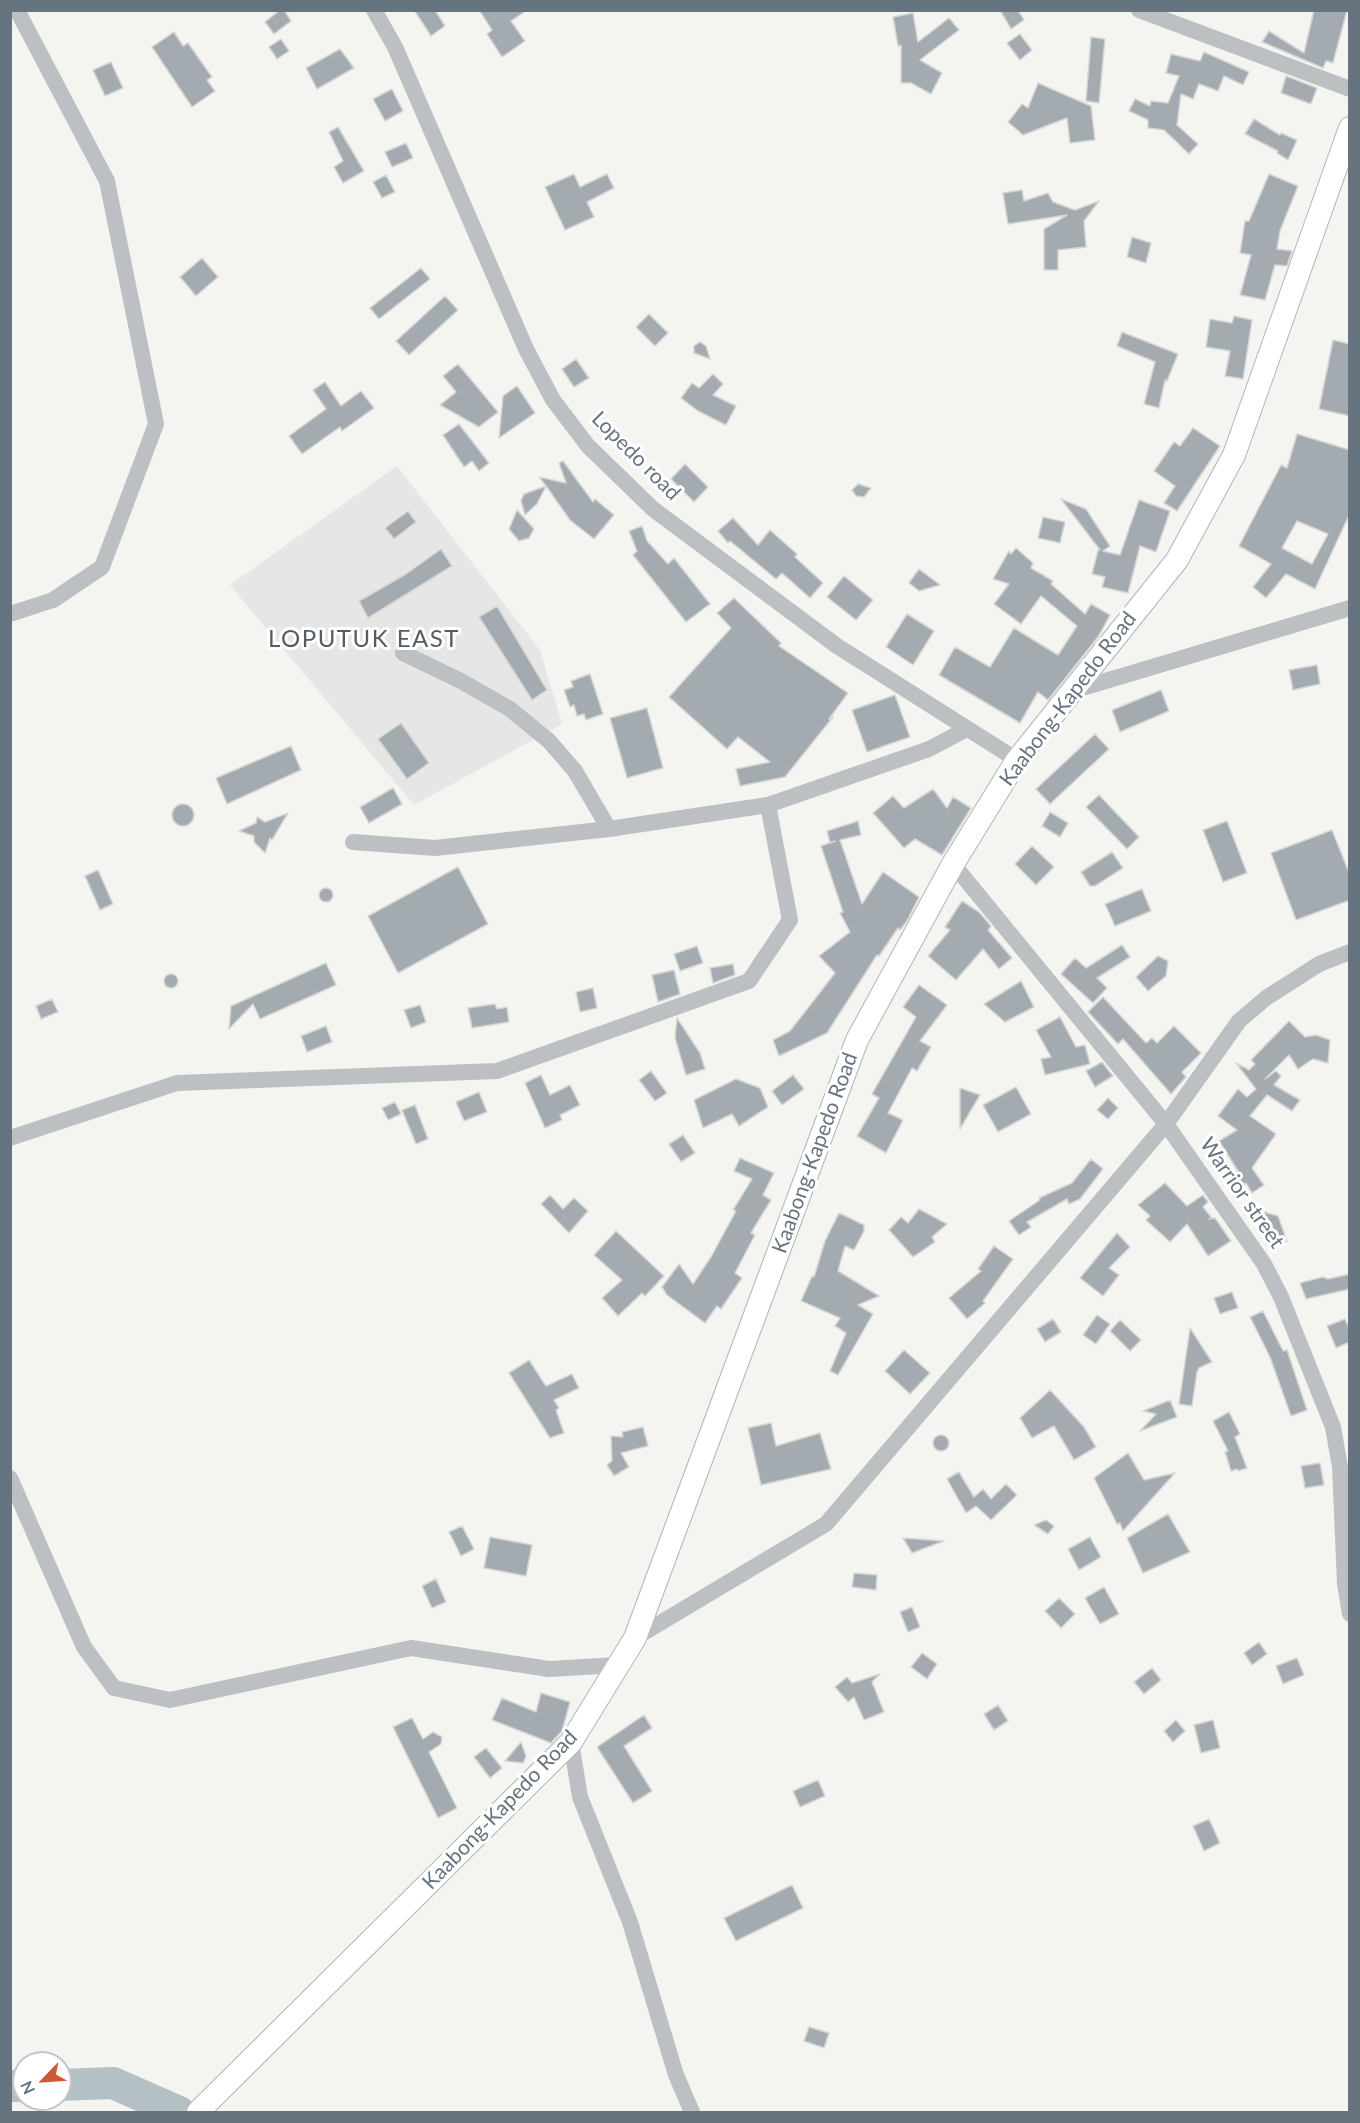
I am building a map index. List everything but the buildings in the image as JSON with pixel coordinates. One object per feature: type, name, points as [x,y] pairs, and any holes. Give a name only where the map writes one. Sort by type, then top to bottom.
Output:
[{"type":"main road","name":"Kaabong-Kapedo Road","points":[[198,2112],[228,2085],[571,1742],[635,1638],[857,1040],[953,864],[1017,760],[1177,560],[1234,455],[1350,128]]},
{"type":"street","points":[[10,614],[53,600],[102,567],[156,424],[107,181],[17,10]]},
{"type":"street","name":"Lopedo road","points":[[374,10],[395,47],[526,349],[553,400],[588,447],[653,509],[837,646],[965,730],[1017,760]]},
{"type":"street","points":[[1139,10],[1350,89]]},
{"type":"street","points":[[1071,691],[1350,608]]},
{"type":"street","points":[[403,653],[461,681],[510,709],[549,741],[575,771],[609,828]]},
{"type":"street","points":[[353,842],[435,848],[609,828],[768,805],[929,749],[965,730]]},
{"type":"street","points":[[10,1138],[177,1083],[497,1071],[749,981],[790,920],[768,805]]},
{"type":"street","name":"Warrior street","points":[[953,864],[1166,1124],[1264,1264],[1281,1297],[1333,1426],[1340,1467],[1346,1584],[1350,1614]]},
{"type":"street","points":[[635,1638],[826,1524],[1166,1124],[1239,1021],[1266,998],[1319,964],[1350,952]]},
{"type":"street","points":[[10,1478],[84,1647],[114,1688],[170,1700],[411,1648],[549,1669],[618,1665]]},
{"type":"street","points":[[571,1742],[580,1797],[630,1922],[676,2075],[692,2112]]},
{"type":"shaded area","points":[[397,466],[540,650],[562,724],[414,805],[230,585]]},
{"type":"waterway","points":[[72,2085],[113,2083],[179,2112]]},
{"type":"district","name":"LOPUTUK EAST","points":[[364,639]]}]
